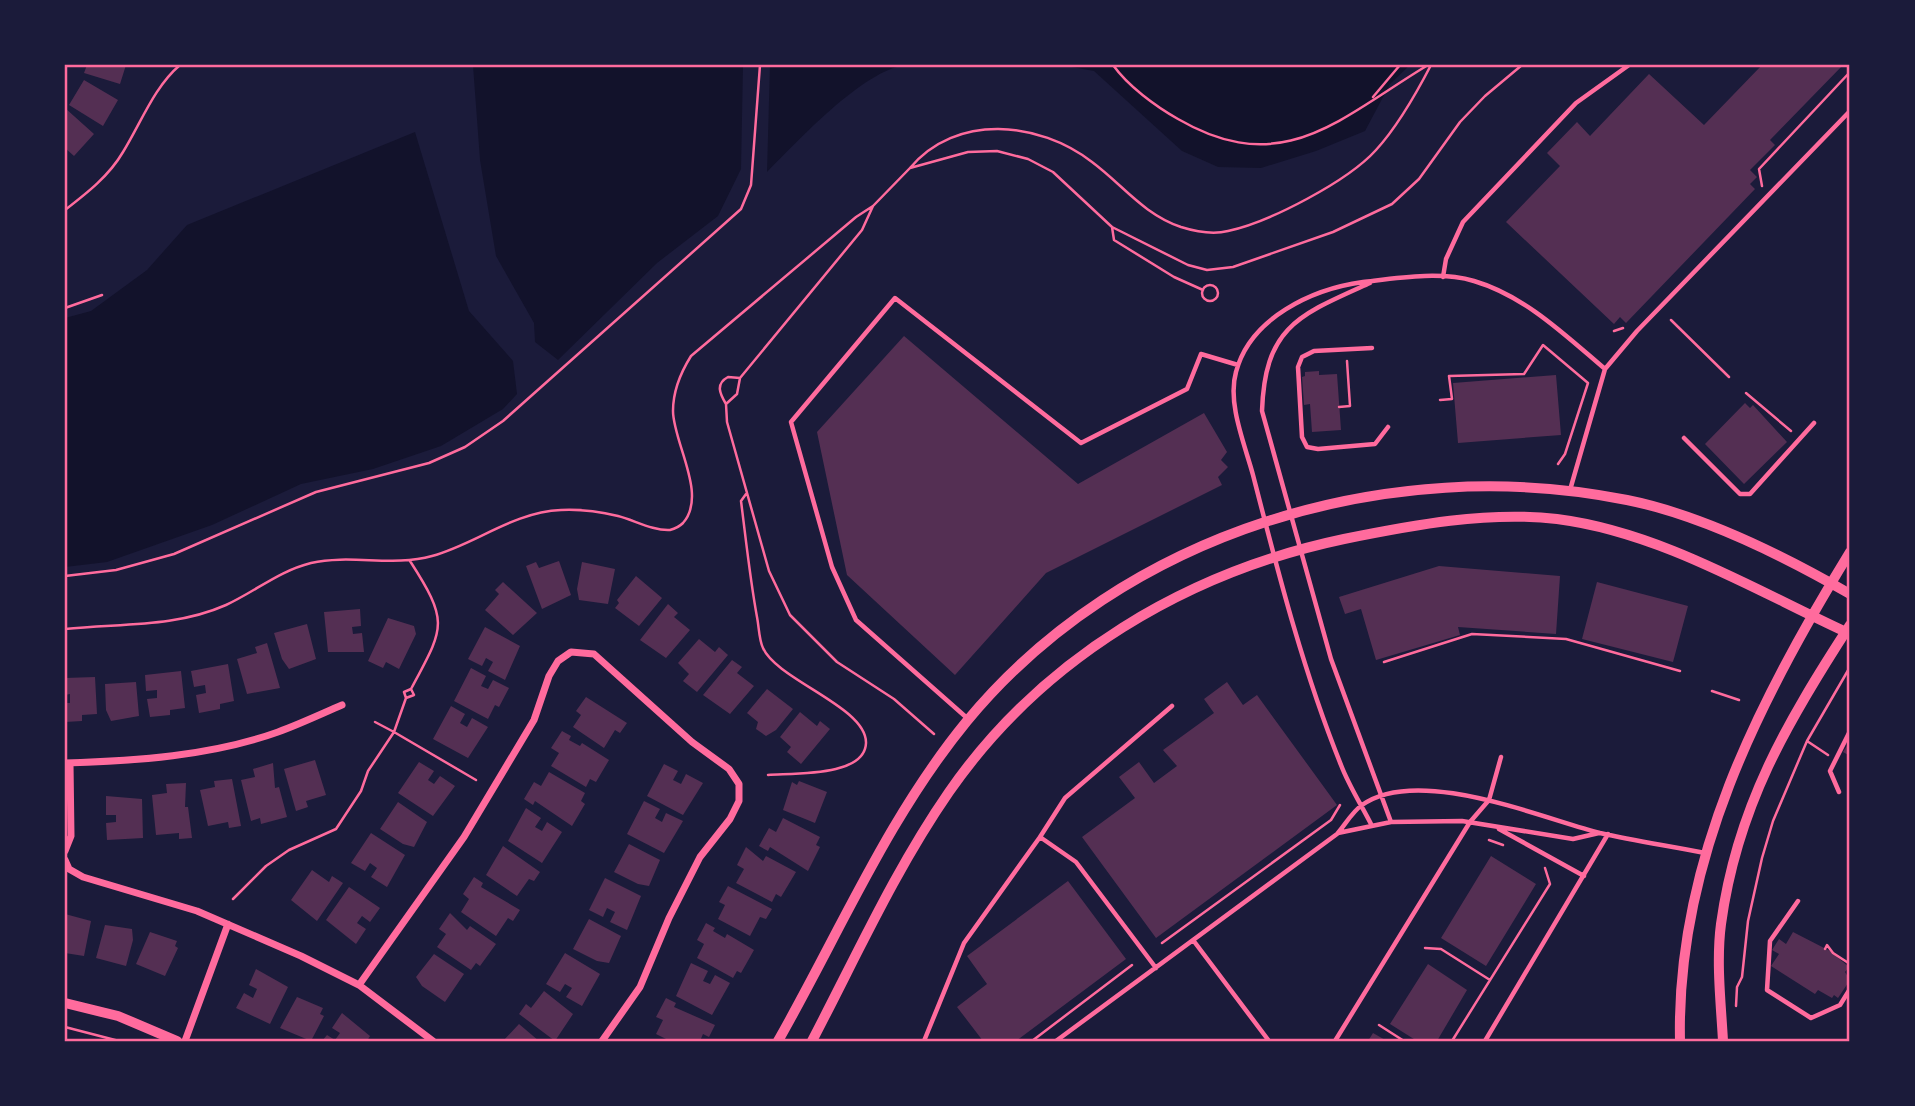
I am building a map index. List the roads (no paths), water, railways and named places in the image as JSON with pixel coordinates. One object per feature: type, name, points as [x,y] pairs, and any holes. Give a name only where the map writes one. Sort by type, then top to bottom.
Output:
[{"type":"main road","points":[[778,1041],[886,841],[925,777],[968,719],[1055,633],[1110,594],[1167,562],[1290,513],[1341,501],[1419,490],[1493,484],[1629,500],[1684,516],[1804,567],[1850,594]]},
{"type":"main road","points":[[811,1041],[909,855],[951,790],[993,738],[1082,655],[1129,623],[1183,592],[1275,556],[1398,528],[1500,517],[1558,520],[1666,547],[1812,616],[1849,630],[1776,746],[1749,806],[1720,926],[1723,1041]]},
{"type":"main road","points":[[1680,1041],[1679,1013],[1693,902],[1705,853],[1736,764],[1812,616],[1850,552]]},
{"type":"street","points":[[359,985],[464,837],[534,720],[549,676],[558,661],[571,652],[594,654],[692,742],[729,769],[739,784],[739,801],[730,819],[700,857],[668,918],[640,988],[602,1041]]},
{"type":"street","points":[[65,851],[71,836],[67,763],[168,756],[228,745],[277,733],[342,705]]},
{"type":"street","points":[[65,860],[69,869],[83,877],[197,911],[359,985],[433,1041]]},
{"type":"street","points":[[185,1041],[228,924]]},
{"type":"street","points":[[65,1003],[118,1016],[177,1041]]},
{"type":"lane","points":[[1443,277],[1446,260],[1463,222],[1576,103],[1629,65]]},
{"type":"lane","points":[[1570,491],[1605,369],[1632,336],[1850,111]]},
{"type":"lane","points":[[1372,826],[1341,766],[1275,556],[1236,411],[1235,373],[1249,341],[1270,320],[1340,286],[1443,277],[1473,281],[1522,303],[1554,325],[1605,369]]},
{"type":"lane","points":[[1375,281],[1295,320],[1270,356],[1263,378],[1262,411],[1331,659],[1391,821]]},
{"type":"lane","points":[[968,719],[856,620],[832,568],[791,422],[895,298],[1081,443],[1187,389],[1201,354],[1238,365]]},
{"type":"lane","points":[[1372,348],[1314,351],[1302,357],[1297,367],[1302,437],[1307,447],[1318,449],[1375,444],[1388,427]]},
{"type":"lane","points":[[1684,438],[1740,494],[1750,494],[1814,424]]},
{"type":"lane","points":[[923,1041],[964,943],[1065,798],[1172,706]]},
{"type":"lane","points":[[1839,792],[1830,771],[1850,731]]},
{"type":"lane","points":[[1335,1041],[1470,822],[1489,800],[1501,757]]},
{"type":"lane","points":[[1056,1041],[1337,834],[1361,805],[1381,796],[1459,792],[1600,833],[1705,853]]},
{"type":"lane","points":[[1337,834],[1391,821],[1470,822],[1573,839],[1600,833]]},
{"type":"lane","points":[[1496,827],[1584,876]]},
{"type":"lane","points":[[1485,1041],[1608,834]]},
{"type":"lane","points":[[1040,837],[1076,862],[1156,968]]},
{"type":"lane","points":[[1798,901],[1770,941],[1767,989],[1811,1018],[1840,1004],[1850,989]]},
{"type":"lane","points":[[1193,940],[1269,1041]]}]
